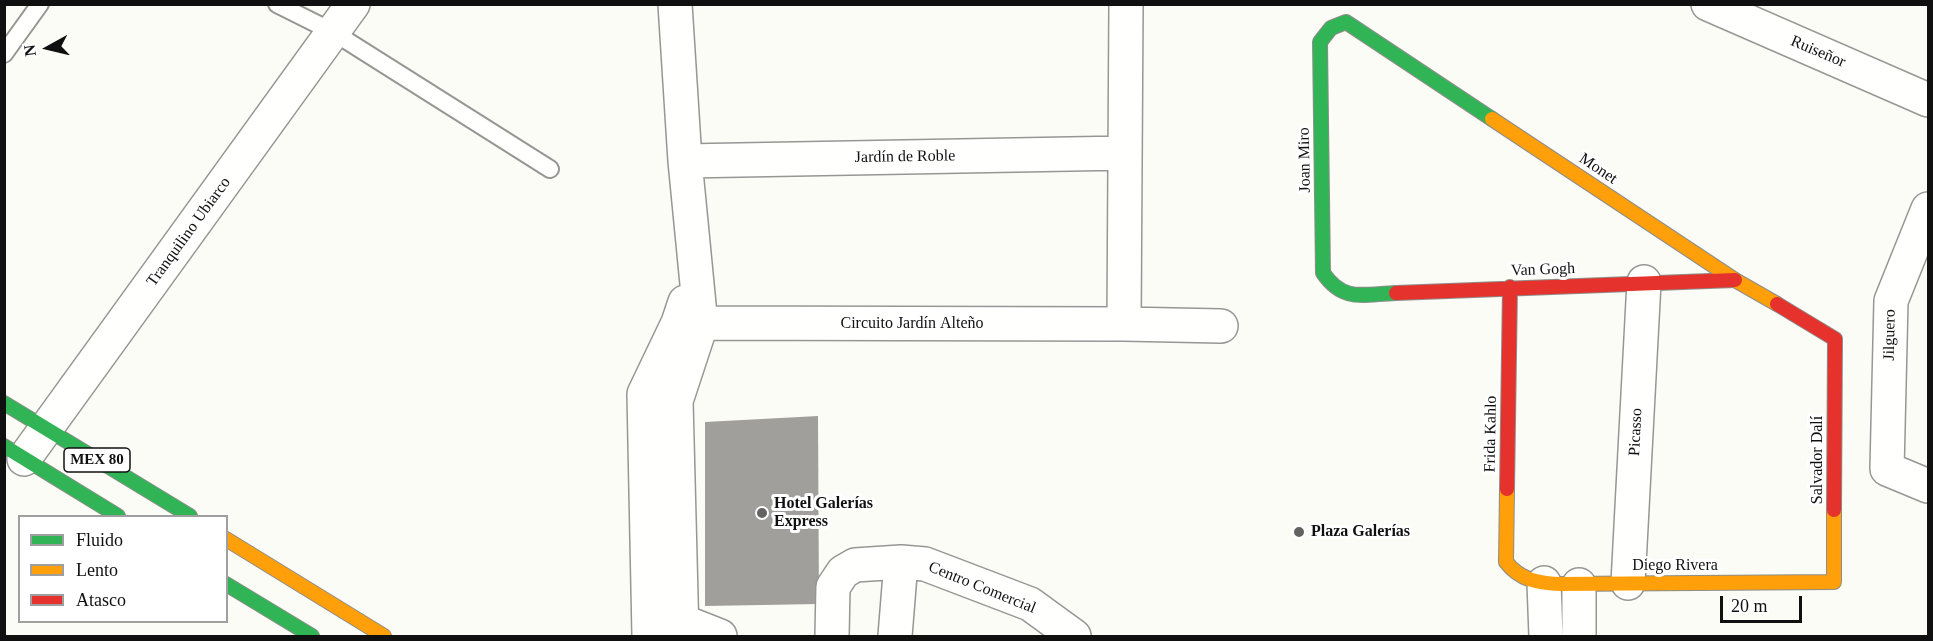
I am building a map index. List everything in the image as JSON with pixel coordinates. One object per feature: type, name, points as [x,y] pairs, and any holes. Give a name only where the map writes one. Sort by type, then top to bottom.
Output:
[{"type":"street","name":"Tranquilino Ubiarco","points":[[14,452],[47,428],[353,4]]},
{"type":"street","points":[[675,4],[685,161],[696,269],[690,324],[676,401],[682,629],[720,636]]},
{"type":"street","points":[[1124,324],[1126,4]]},
{"type":"street","name":"Ruiseñor","points":[[1708,4],[1929,100]]},
{"type":"street","name":"Monet","points":[[1346,22],[1735,280],[1835,339]]},
{"type":"street","name":"Joan Miro","points":[[1346,22],[1331,28],[1320,42],[1323,273],[1333,287],[1352,295]]},
{"type":"street","name":"Jardín de Roble","points":[[685,161],[1125,153]]},
{"type":"street","name":"Jilguero","points":[[1929,208],[1891,301],[1887,469],[1929,486]]},
{"type":"street","name":"Van Gogh","points":[[1352,295],[1510,287],[1735,280]]},
{"type":"street","name":"Picasso","points":[[1628,583],[1644,282]]},
{"type":"street","name":"Frida Kahlo","points":[[1510,287],[1506,562],[1531,580]]},
{"type":"street","points":[[649,636],[644,394],[690,324]]},
{"type":"street","name":"Circuito Jardín Alteño","points":[[690,324],[1221,326]]},
{"type":"street","name":"Salvador Dalí","points":[[1834,582],[1835,339]]},
{"type":"street","points":[[644,394],[676,401]]},
{"type":"street","name":"MEX 80","points":[[4,403],[188,515]]},
{"type":"street","name":"MEX 80","points":[[14,452],[115,515]]},
{"type":"street","points":[[228,540],[384,636]]},
{"type":"street","points":[[895,636],[901,562]]},
{"type":"street","name":"Centro Comercial","points":[[825,634],[833,587],[843,572],[855,565],[901,562],[924,564],[1030,604],[1074,636]]},
{"type":"street","points":[[1531,580],[1546,636]]},
{"type":"street","name":"Diego Rivera","points":[[1531,580],[1579,585],[1834,582]]},
{"type":"street","points":[[228,585],[312,636]]},
{"type":"street","points":[[1579,585],[1579,636]]},
{"type":"street","points":[[1029,636],[1030,604]]},
{"type":"lane","points":[[4,54],[40,4]]},
{"type":"lane","points":[[277,4],[333,32],[550,169]]},
{"type":"building","name":"Hotel Galerías Express","points":[[818,416],[819,604],[705,606],[705,422]]},
{"type":"traffic: fast","points":[[1396,293],[1364,295],[1347,293],[1331,283],[1323,273],[1320,42],[1331,28],[1346,22],[1492,119]]},
{"type":"traffic: fast","points":[[4,403],[188,515]]},
{"type":"traffic: fast","points":[[4,446],[116,515]]},
{"type":"traffic: fast","points":[[228,585],[312,636]]},
{"type":"traffic: slow","points":[[1492,119],[1735,280],[1777,304]]},
{"type":"traffic: slow","points":[[1507,489],[1506,562],[1523,577],[1551,584],[1834,582],[1834,510]]},
{"type":"traffic: slow","points":[[228,540],[384,636]]},
{"type":"traffic: jam","points":[[1396,293],[1735,280]]},
{"type":"traffic: jam","points":[[1507,489],[1510,287]]},
{"type":"traffic: jam","points":[[1777,304],[1835,339],[1834,510]]},
{"type":"place","name":"Hotel Galerías Express","points":[[762,513]]},
{"type":"place","name":"Plaza Galerías","points":[[1299,532]]}]
